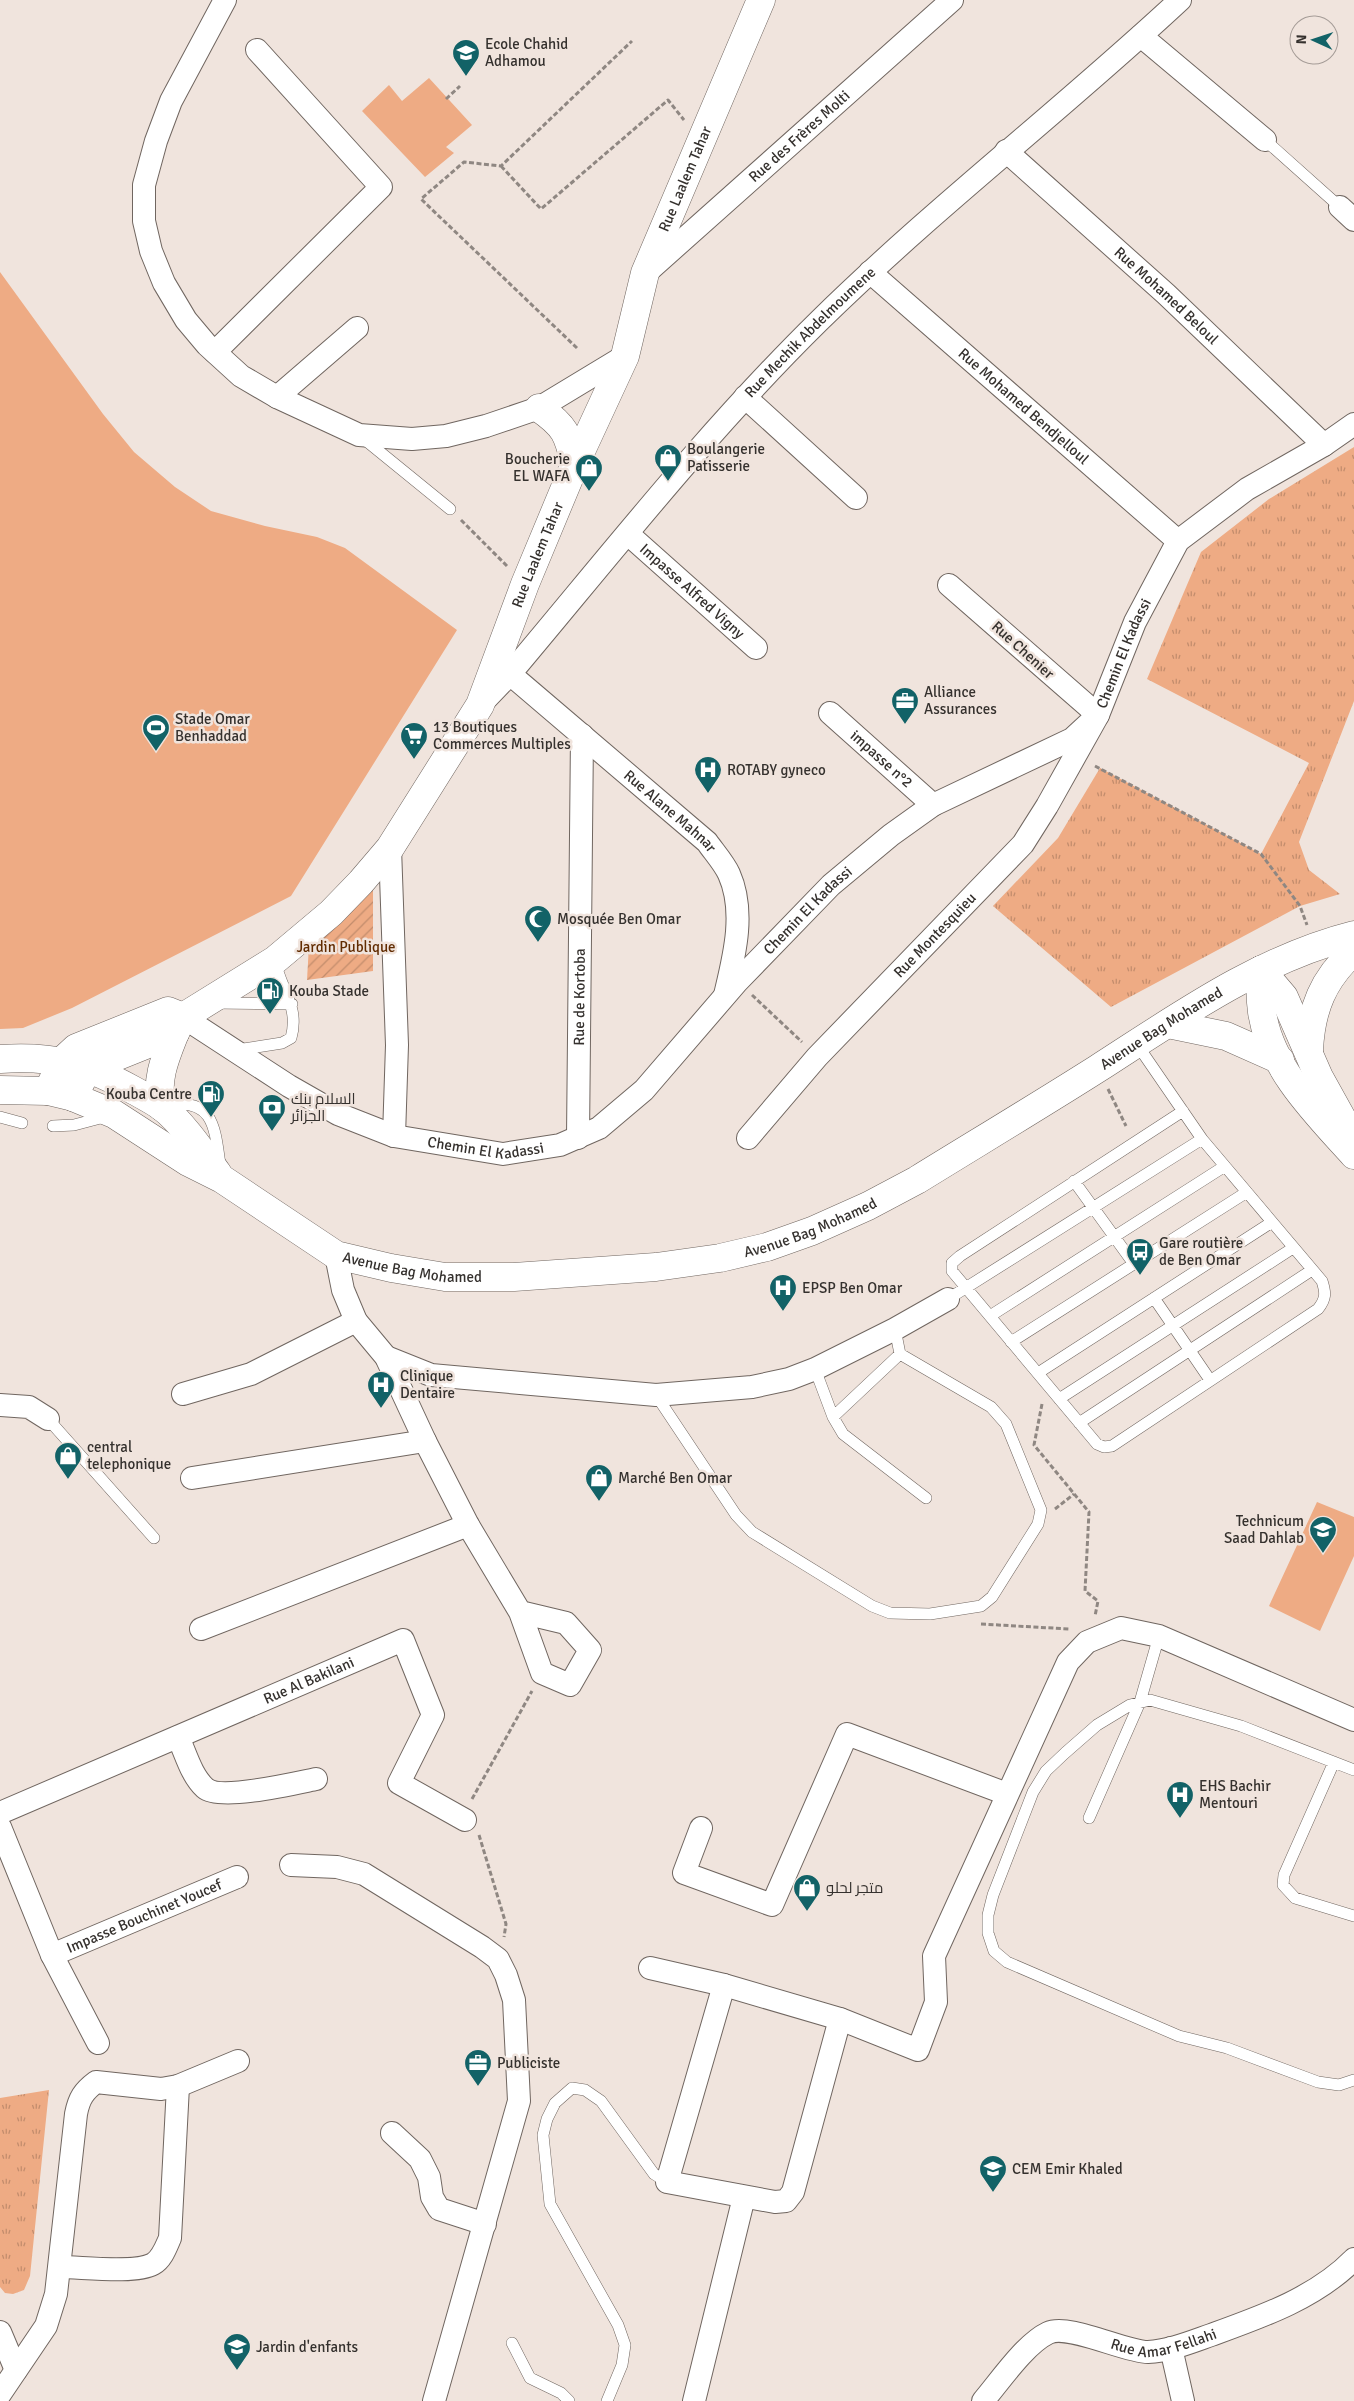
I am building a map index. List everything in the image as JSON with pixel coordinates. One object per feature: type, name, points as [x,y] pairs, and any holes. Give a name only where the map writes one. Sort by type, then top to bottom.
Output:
[{"type":"main road","name":"Rue Laalem Tahar","points":[[88,1068],[179,1025],[207,1003],[275,960],[331,913],[390,848],[480,705],[524,584],[575,464],[625,356],[645,273],[760,0]]},
{"type":"main road","points":[[539,408],[563,427],[569,436],[575,464]]},
{"type":"main road","name":"Avenue Bag Mohamed","points":[[61,1094],[114,1114],[188,1162],[222,1180],[336,1255],[446,1277],[514,1278],[656,1267],[720,1258],[767,1247],[812,1231],[917,1180],[1136,1043],[1261,970],[1315,946],[1354,935]]},
{"type":"main road","points":[[1309,1052],[1312,1022],[1322,989],[1334,972],[1354,951]]},
{"type":"main road","points":[[1261,970],[1284,997],[1331,1100],[1354,1140]]},
{"type":"main road","points":[[1261,970],[1262,1013],[1271,1044],[1309,1104],[1354,1155]]},
{"type":"main road","points":[[61,1094],[62,1060],[76,1048],[168,1011],[179,1025],[160,1081],[158,1094],[162,1107]]},
{"type":"main road","points":[[1168,1024],[1226,1036],[1280,1060]]},
{"type":"main road","points":[[0,1059],[33,1058],[62,1060],[88,1068],[162,1107],[197,1144],[222,1180]]},
{"type":"main road","points":[[0,1090],[61,1094],[88,1068]]},
{"type":"street","points":[[225,0],[171,101],[156,141],[144,186],[144,221],[151,251],[164,283],[186,320],[215,352],[241,376],[277,397],[359,435],[412,439],[446,436],[486,426],[539,408],[625,356]]},
{"type":"street","name":"Rue des Frères Molti","points":[[645,273],[952,0]]},
{"type":"street","name":"Rue Mechik Abdelmoumene","points":[[480,705],[510,674],[746,397],[870,272],[1006,151],[1142,36],[1180,0]]},
{"type":"street","points":[[1142,36],[1265,140]]},
{"type":"street","points":[[215,352],[381,186],[257,50]]},
{"type":"street","name":"Rue Mohamed Beloul","points":[[1006,151],[1166,294],[1324,445]]},
{"type":"street","name":"Rue Mohamed Bendjelloul","points":[[870,272],[1178,541]]},
{"type":"street","points":[[277,397],[357,328]]},
{"type":"street","points":[[746,397],[856,498]]},
{"type":"street","name":"Chemin El Kadassi","points":[[179,1025],[235,1050],[338,1114],[394,1136],[504,1154],[560,1145],[599,1128],[644,1090],[731,990],[832,885],[891,834],[933,805],[1072,739],[1098,715],[1135,622],[1178,541],[1247,489],[1324,445],[1354,424]]},
{"type":"street","name":"Impasse Alfred Vigny","points":[[628,534],[756,648]]},
{"type":"street","name":"Rue Chenier","points":[[949,585],[1098,715]]},
{"type":"street","name":"Rue Alane Mahnar","points":[[510,674],[707,842],[729,874],[738,906],[731,990]]},
{"type":"street","name":"impasse n°2","points":[[830,712],[933,805]]},
{"type":"street","name":"Rue Montesquieu","points":[[748,1138],[817,1057],[1023,844],[1048,806],[1098,715]]},
{"type":"street","name":"Rue de Kortoba","points":[[578,1138],[582,735]]},
{"type":"street","points":[[390,848],[397,1045],[394,1136]]},
{"type":"street","points":[[336,1255],[343,1290],[356,1322],[386,1357],[424,1441],[468,1525],[520,1612],[542,1673],[570,1685],[590,1650],[566,1623],[520,1612]]},
{"type":"street","points":[[386,1357],[431,1375],[656,1395],[752,1388],[789,1379],[815,1369],[895,1329],[957,1293]]},
{"type":"street","points":[[183,1394],[251,1374],[356,1322]]},
{"type":"street","points":[[0,1405],[29,1407],[48,1419]]},
{"type":"street","points":[[192,1478],[424,1441]]},
{"type":"street","points":[[201,1629],[468,1525]]},
{"type":"street","points":[[650,1968],[724,1985],[840,2019],[918,2050],[936,2002],[934,1956],[1068,1662],[1093,1637],[1121,1628],[1159,1636],[1354,1720]]},
{"type":"street","name":"Rue Al Bakilani","points":[[0,1813],[403,1640],[434,1716],[399,1783],[470,1819]]},
{"type":"street","points":[[701,1828],[684,1873],[772,1905],[847,1734],[1007,1794]]},
{"type":"street","points":[[178,1736],[195,1777],[207,1790],[224,1794],[316,1779]]},
{"type":"street","points":[[0,1827],[52,1955],[98,2043]]},
{"type":"street","points":[[292,1865],[337,1867],[364,1874],[482,1947],[498,1959],[506,1975],[514,2000],[519,2101],[434,2401]]},
{"type":"street","name":"Impasse Bouchinet Youcef","points":[[52,1955],[237,1878]]},
{"type":"street","points":[[724,1985],[667,2182],[775,2202],[786,2201],[793,2192],[840,2019]]},
{"type":"street","points":[[0,2394],[46,2326],[56,2294],[78,2100],[86,2089],[96,2082],[161,2089],[178,2086],[238,2060]]},
{"type":"street","points":[[60,2267],[138,2269],[154,2264],[163,2254],[170,2238],[178,2086]]},
{"type":"street","points":[[392,2133],[420,2159],[429,2177],[432,2198],[439,2209],[485,2224]]},
{"type":"street","points":[[694,2401],[744,2197]]},
{"type":"street","name":"Rue Amar Fellahi","points":[[982,2401],[1031,2344],[1049,2332],[1071,2333],[1147,2352],[1171,2348],[1250,2321],[1290,2304],[1346,2268],[1354,2259]]},
{"type":"street","points":[[0,2332],[16,2370]]},
{"type":"street","points":[[1171,2348],[1183,2401]]},
{"type":"lane","points":[[1265,140],[1347,213]]},
{"type":"lane","points":[[359,435],[450,509]]},
{"type":"lane","points":[[235,1050],[286,1042],[292,1033],[292,1004],[278,976],[275,960]]},
{"type":"lane","points":[[207,1003],[292,1004]]},
{"type":"lane","points":[[1136,1043],[1183,1111],[1202,1139],[1322,1282],[1326,1291],[1324,1302],[1318,1309],[1112,1446],[1104,1447],[1097,1444],[990,1316],[957,1293],[952,1263],[1183,1111]]},
{"type":"lane","points":[[53,1126],[74,1125],[114,1114]]},
{"type":"lane","points":[[0,1117],[22,1123]]},
{"type":"lane","points":[[957,1293],[1202,1139]]},
{"type":"lane","points":[[990,1316],[1225,1166]]},
{"type":"lane","points":[[1074,1181],[1134,1264]]},
{"type":"lane","points":[[1011,1342],[1247,1192]]},
{"type":"lane","points":[[1038,1373],[1272,1222]]},
{"type":"lane","points":[[1059,1399],[1293,1248]]},
{"type":"lane","points":[[1079,1423],[1312,1270]]},
{"type":"lane","points":[[1154,1298],[1210,1380]]},
{"type":"lane","points":[[656,1395],[736,1515],[752,1532],[872,1606],[890,1613],[930,1614],[981,1606],[992,1597],[1038,1524],[1041,1510],[1006,1424],[991,1407],[900,1354],[895,1329]]},
{"type":"lane","points":[[832,1417],[900,1354]]},
{"type":"lane","points":[[815,1369],[832,1417],[843,1434],[926,1498]]},
{"type":"lane","points":[[48,1419],[154,1538]]},
{"type":"lane","points":[[1089,1818],[1140,1702],[1159,1636]]},
{"type":"lane","points":[[1354,1770],[1241,1726],[1150,1700],[1130,1705],[1097,1725],[1046,1771],[1033,1792],[993,1895],[988,1914],[988,1933],[994,1951],[1007,1962],[1179,2036],[1227,2048],[1318,2082],[1340,2085],[1354,2080]]},
{"type":"lane","points":[[1334,1762],[1284,1875],[1282,1885],[1295,1898],[1354,1916]]},
{"type":"lane","points":[[607,2401],[622,2365],[625,2345],[618,2325],[550,2204],[543,2135],[547,2119],[555,2103],[572,2088],[585,2090],[601,2101],[654,2174],[667,2182]]},
{"type":"lane","points":[[512,2343],[530,2378],[556,2390],[569,2401]]},
{"type":"path","points":[[501,166],[632,40]]},
{"type":"path","points":[[446,99],[460,86]]},
{"type":"path","points":[[578,348],[421,199],[464,162],[501,166],[541,209],[668,100],[701,140]]},
{"type":"path","points":[[450,509],[524,584]]},
{"type":"path","points":[[1074,756],[1261,854],[1300,906]]},
{"type":"path","points":[[731,990],[817,1057]]},
{"type":"path","points":[[1097,1069],[1126,1126]]},
{"type":"path","points":[[971,1624],[1067,1628],[1093,1637],[1098,1601],[1085,1591],[1089,1512],[1034,1445],[1036,1427]]},
{"type":"path","points":[[1041,1510],[1051,1511],[1065,1503],[1074,1494]]},
{"type":"path","points":[[506,1924],[470,1819],[542,1673]]},
{"type":"green space","points":[[429,78],[472,125],[446,147],[454,153],[425,177],[362,111],[389,85],[402,101]]},
{"type":"green space","name":"Stade Omar Benhaddad","points":[[0,272],[103,414],[134,452],[175,487],[211,511],[265,526],[317,537],[345,548],[457,630],[291,896],[72,1008],[23,1028],[0,1029]]},
{"type":"green space","points":[[1354,447],[1354,701],[1299,842],[1309,870],[1340,894],[1300,906],[1111,1007],[993,906],[1058,838],[1100,768],[1261,854],[1309,763],[1147,679],[1201,552],[1269,499]]},
{"type":"green space","name":"Jardin Publique","points":[[373,886],[373,971],[307,980],[309,945]]},
{"type":"green space","name":"Technicum Saad Dahlab","points":[[1317,1502],[1354,1517],[1354,1556],[1320,1631],[1269,1606]]},
{"type":"green space","points":[[49,2090],[30,2276],[24,2290],[13,2294],[5,2293],[0,2287],[0,2098]]},
{"type":"place","name":"Ecole Chahid Adhamou","points":[[466,77]]},
{"type":"place","name":"Boulangerie Patisserie","points":[[668,482]]},
{"type":"place","name":"Boucherie EL WAFA","points":[[589,492]]},
{"type":"place","name":"Alliance Assurances","points":[[905,725]]},
{"type":"place","name":"Stade Omar Benhaddad","points":[[156,752]]},
{"type":"place","name":"13 Boutiques Commerces Multiples","points":[[414,760]]},
{"type":"place","name":"ROTABY gyneco","points":[[708,794]]},
{"type":"place","name":"Mosquée Ben Omar","points":[[538,943]]},
{"type":"place","name":"Kouba Stade","points":[[270,1015]]},
{"type":"place","name":"Kouba Centre","points":[[211,1118]]},
{"type":"place","name":"السلام بنك الجزائر","points":[[272,1132]]},
{"type":"place","name":"Gare routière de Ben Omar","points":[[1140,1276]]},
{"type":"place","name":"EPSP Ben Omar","points":[[783,1312]]},
{"type":"place","name":"Clinique Dentaire","points":[[381,1409]]},
{"type":"place","name":"central telephonique","points":[[68,1480]]},
{"type":"place","name":"Marché Ben Omar","points":[[599,1502]]},
{"type":"place","name":"Technicum Saad Dahlab","points":[[1323,1554]]},
{"type":"place","name":"EHS Bachir Mentouri","points":[[1180,1819]]},
{"type":"place","name":"متجر لحلو","points":[[807,1912]]},
{"type":"place","name":"Publiciste","points":[[478,2087]]},
{"type":"place","name":"CEM Emir Khaled","points":[[993,2193]]},
{"type":"place","name":"Jardin d'enfants","points":[[237,2371]]}]
